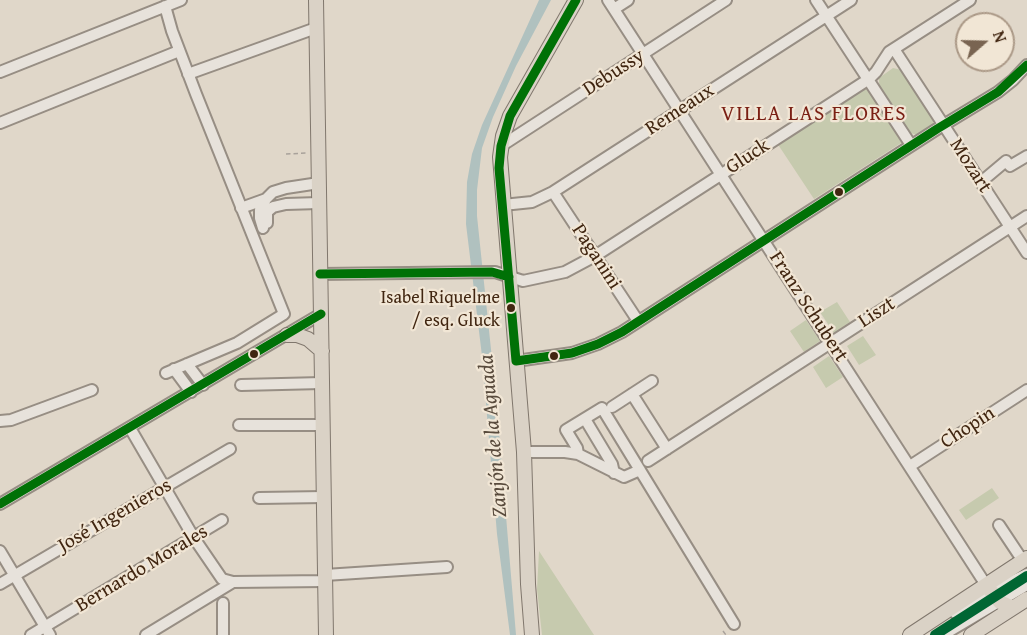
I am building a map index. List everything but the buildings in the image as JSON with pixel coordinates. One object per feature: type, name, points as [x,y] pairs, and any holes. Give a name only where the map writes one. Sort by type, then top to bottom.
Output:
[{"type":"main road","points":[[316,0],[326,635]]},
{"type":"main road","points":[[532,635],[524,452],[499,168],[501,146],[510,116],[576,0]]},
{"type":"main road","points":[[287,335],[308,339],[322,351]]},
{"type":"main road","points":[[910,635],[992,593],[1026,564]]},
{"type":"main road","points":[[992,593],[1013,608]]},
{"type":"main road","points":[[971,635],[1027,599]]},
{"type":"street","points":[[0,72],[158,5],[181,0]]},
{"type":"street","points":[[611,5],[628,0]]},
{"type":"street","name":"Debussy","points":[[501,146],[726,0]]},
{"type":"street","points":[[816,0],[911,145]]},
{"type":"street","name":"Remeaux","points":[[502,205],[532,202],[553,192],[851,0]]},
{"type":"street","name":"Gluck","points":[[320,274],[492,272],[523,281],[555,276],[574,268],[868,79],[894,49],[970,0]]},
{"type":"street","points":[[158,5],[244,207],[284,314],[237,343],[170,371],[191,392]]},
{"type":"street","name":"Franz Schubert","points":[[611,5],[992,593]]},
{"type":"street","points":[[188,74],[316,28]]},
{"type":"street","name":"Mozart","points":[[894,49],[1027,253]]},
{"type":"street","points":[[0,123],[179,51]]},
{"type":"street","points":[[516,361],[559,356],[585,349],[611,338],[1006,86],[1027,65]]},
{"type":"street","points":[[981,182],[1006,161],[1011,166],[1027,156]]},
{"type":"street","points":[[981,182],[1005,168]]},
{"type":"street","points":[[319,183],[273,192],[266,199],[260,218],[265,227],[267,212],[273,207],[286,204],[319,203]]},
{"type":"street","name":"Paganini","points":[[553,192],[638,321]]},
{"type":"street","points":[[244,207],[266,199]]},
{"type":"street","points":[[244,207],[260,213]]},
{"type":"street","name":"Liszt","points":[[648,462],[1027,216]]},
{"type":"street","points":[[0,504],[321,314]]},
{"type":"street","points":[[188,364],[203,385]]},
{"type":"street","points":[[612,407],[652,381]]},
{"type":"street","points":[[242,386],[322,383]]},
{"type":"street","points":[[0,421],[11,420],[92,390]]},
{"type":"street","name":"Chopin","points":[[910,466],[1027,390]]},
{"type":"street","points":[[632,394],[667,449]]},
{"type":"street","points":[[578,454],[567,430],[602,408],[734,624]]},
{"type":"street","points":[[585,419],[612,464],[614,473]]},
{"type":"street","points":[[239,425],[323,424]]},
{"type":"street","points":[[130,428],[195,538],[219,576],[225,581],[325,578],[447,567]]},
{"type":"street","name":"José Ingenieros","points":[[0,584],[230,449]]},
{"type":"street","points":[[524,452],[578,454],[626,477],[640,470]]},
{"type":"street","points":[[260,498],[324,497]]},
{"type":"street","name":"Bernardo Morales","points":[[31,635],[48,631],[222,520]]},
{"type":"street","points":[[999,525],[1026,564]]},
{"type":"street","points":[[0,551],[48,631]]},
{"type":"street","points":[[146,635],[233,582]]},
{"type":"street","points":[[922,635],[992,593],[1027,585]]},
{"type":"street","points":[[943,635],[992,593]]},
{"type":"street","points":[[223,603],[223,635]]},
{"type":"path","points":[[286,154],[318,153]]},
{"type":"path","points":[[723,631],[726,635]]},
{"type":"green space","points":[[893,68],[902,70],[934,118],[933,125],[918,135],[910,133],[879,87],[879,78]]},
{"type":"green space","points":[[863,88],[870,91],[900,136],[901,143],[814,199],[777,143]]},
{"type":"green space","points":[[837,302],[850,322],[834,333],[820,312]]},
{"type":"green space","points":[[806,320],[820,341],[804,352],[790,331]]},
{"type":"green space","points":[[863,336],[876,355],[859,365],[847,346]]},
{"type":"green space","points":[[829,356],[843,377],[826,388],[813,367]]},
{"type":"green space","points":[[992,488],[999,498],[966,520],[959,510]]},
{"type":"green space","points":[[539,551],[594,635],[542,635],[537,589]]},
{"type":"water","name":"Zanjón de la Aguada","points":[[539,0],[551,0],[516,66],[493,117],[482,148],[477,190],[477,216],[496,397],[516,635],[510,635],[497,534],[482,356],[466,224],[467,182],[472,154],[482,125]]},
{"type":"transit line","points":[[576,0],[510,116],[501,146],[499,168],[516,361],[572,353],[622,332],[998,92],[1027,65]]},
{"type":"transit line","points":[[320,274],[492,272],[509,277]]},
{"type":"transit line","points":[[0,504],[321,314]]},
{"type":"transit line","points":[[935,635],[1027,576]]},
{"type":"place","name":"Isabel Riquelme / esq. Gluck","points":[[511,308]]},
{"type":"district","name":"VILLA LAS FLORES","points":[[814,115]]}]
